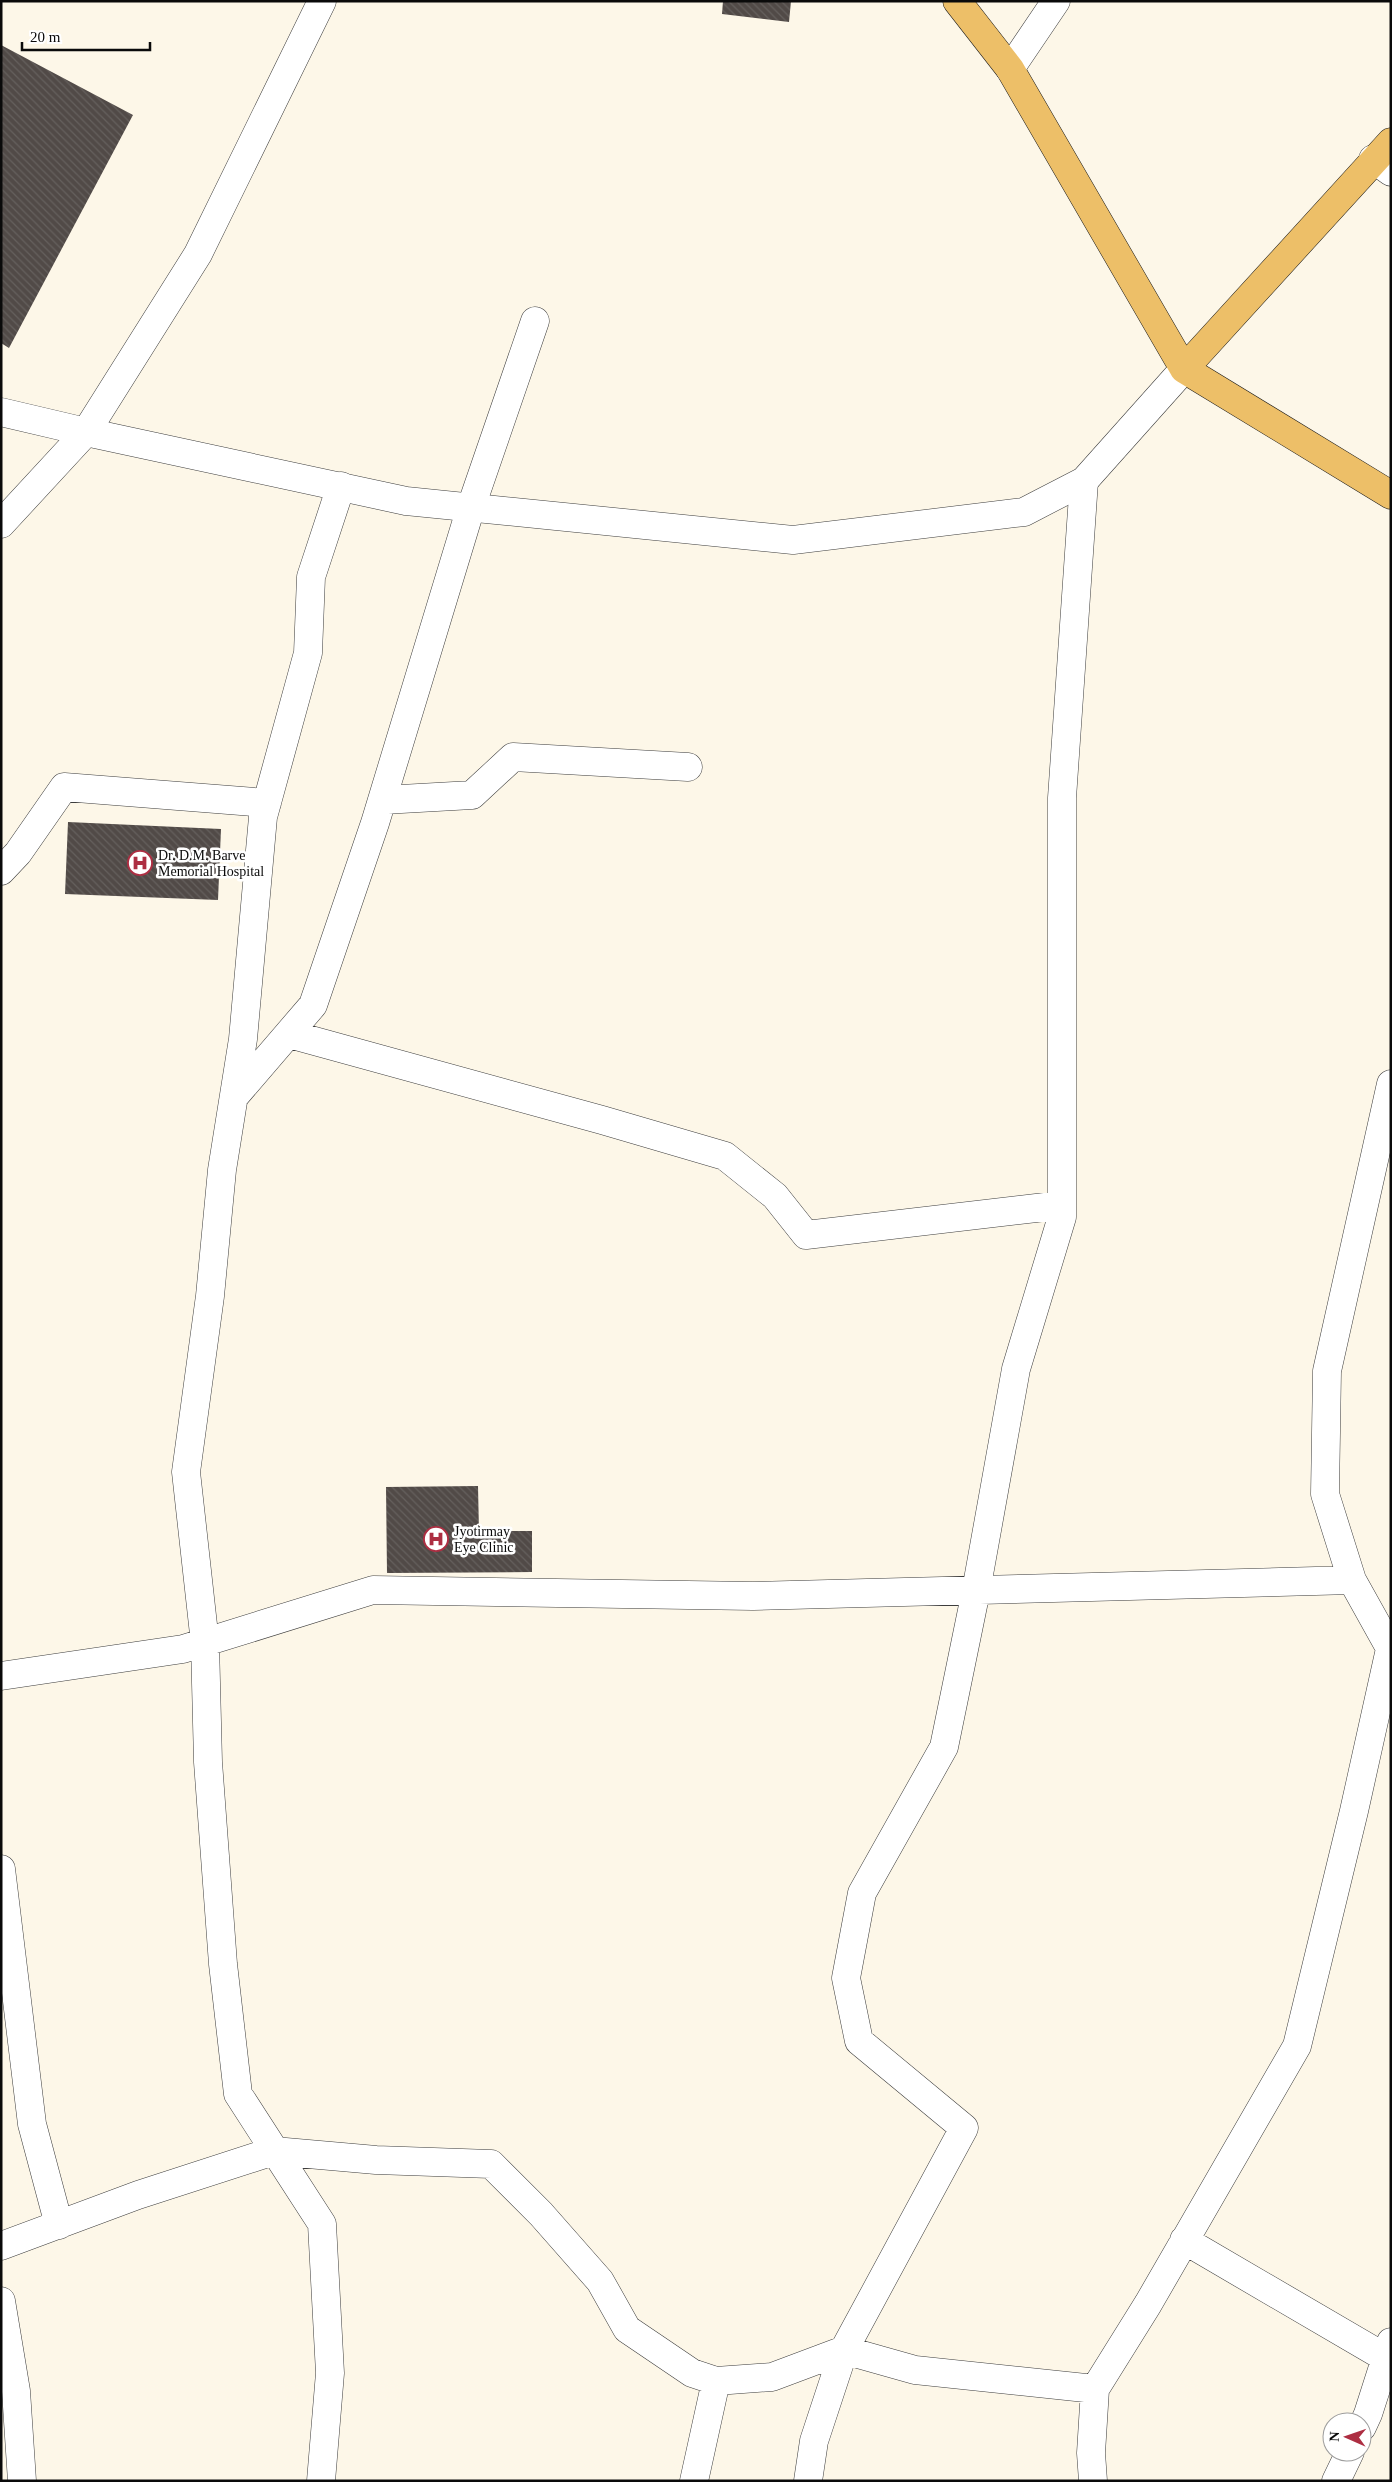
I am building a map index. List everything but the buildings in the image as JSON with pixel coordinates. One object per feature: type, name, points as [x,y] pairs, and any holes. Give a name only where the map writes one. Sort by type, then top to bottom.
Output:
[{"type":"main road","points":[[957,1],[1010,70],[1184,369],[1391,495]]},
{"type":"main road","points":[[1184,369],[1385,158]]},
{"type":"street","points":[[1,524],[86,432],[198,254],[322,1]]},
{"type":"street","points":[[1010,70],[1056,1]]},
{"type":"street","points":[[234,1097],[314,1005],[382,800],[471,507],[535,321]]},
{"type":"street","points":[[1,412],[406,501],[793,540],[1024,512],[1084,481],[1184,369]]},
{"type":"street","points":[[808,2481],[814,2442],[844,2350],[964,2128],[859,2041],[846,1978],[862,1893],[944,1747],[976,1591],[1016,1369],[1062,1217],[1062,798],[1084,481]]},
{"type":"street","points":[[322,2481],[330,2373],[322,2224],[238,2094],[223,1964],[210,1781],[205,1642],[186,1472],[210,1296],[222,1170],[243,1039],[263,817],[308,653],[311,577],[342,486]]},
{"type":"street","points":[[382,800],[472,795],[513,757],[688,767]]},
{"type":"street","points":[[1,871],[18,853],[64,786],[267,803]]},
{"type":"street","points":[[288,1034],[602,1120],[725,1156],[776,1196],[806,1235],[1062,1205]]},
{"type":"street","points":[[1093,2481],[1091,2452],[1095,2389],[1148,2304],[1297,2046],[1354,1811],[1390,1649],[1352,1580],[1325,1494],[1327,1371],[1391,1084]]},
{"type":"street","points":[[1,1676],[183,1649],[372,1590],[753,1596],[1352,1580]]},
{"type":"street","points":[[1,1869],[32,2124],[59,2225]]},
{"type":"street","points":[[1,2246],[138,2195],[274,2151],[376,2160],[491,2164],[541,2214],[600,2281],[627,2328],[692,2373],[716,2382],[772,2377],[844,2350],[915,2370],[1095,2389]]},
{"type":"street","points":[[1184,2240],[1389,2354],[1368,2412]]},
{"type":"street","points":[[1,2301],[16,2391],[22,2481]]},
{"type":"street","points":[[694,2481],[716,2382]]},
{"type":"street","points":[[1336,2481],[1345,2462]]},
{"type":"place","name":"Dr. D.M. Barve Memorial Hospital","points":[[140,863]]},
{"type":"place","name":"Jyotirmay Eye Clinic","points":[[436,1539]]}]
